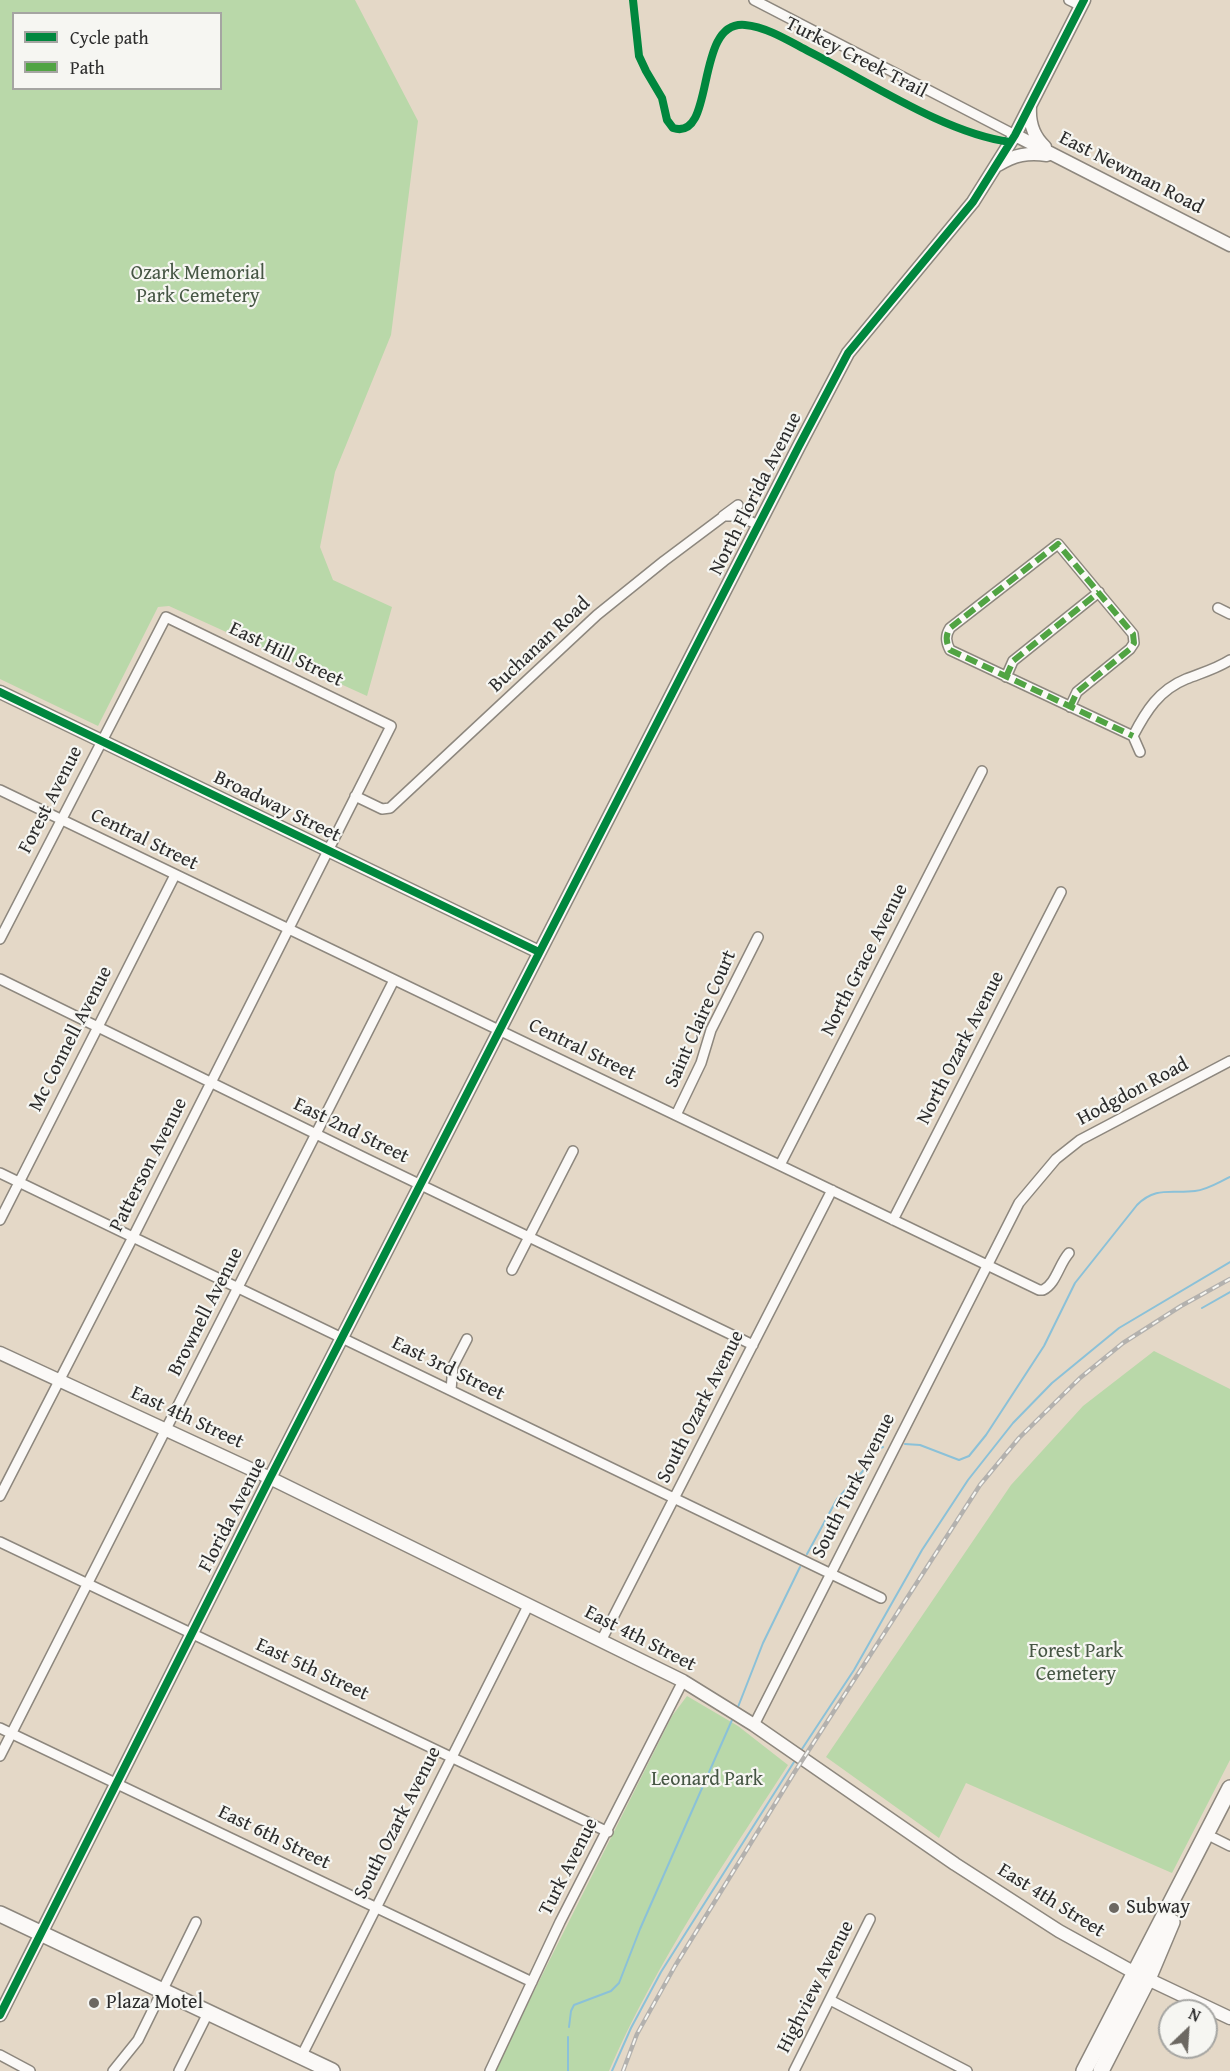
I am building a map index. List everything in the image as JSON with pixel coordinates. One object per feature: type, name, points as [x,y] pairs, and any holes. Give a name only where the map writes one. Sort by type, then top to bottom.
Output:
[{"type":"main road","points":[[1101,2071],[1142,1976],[1230,1788]]},
{"type":"main road","points":[[1084,2071],[1170,1926],[1230,1807]]},
{"type":"main road","points":[[0,1914],[332,2071]]},
{"type":"street","points":[[754,0],[1015,135]]},
{"type":"street","points":[[1069,0],[1083,3]]},
{"type":"street","name":"North Florida Avenue","points":[[500,1030],[758,525],[849,353],[973,202],[1015,135],[1083,3]]},
{"type":"street","points":[[1031,104],[1030,119],[1035,136],[1061,159]]},
{"type":"street","name":"East Newman Road","points":[[1015,135],[1230,245]]},
{"type":"street","points":[[995,167],[1025,154],[1042,154],[1061,159]]},
{"type":"street","points":[[721,518],[738,505]]},
{"type":"street","points":[[721,518],[735,515],[758,525]]},
{"type":"street","name":"Buchanan Road","points":[[355,796],[382,809],[390,808],[597,615],[721,518]]},
{"type":"street","points":[[1070,707],[1077,692],[1130,649],[1134,643],[1133,634],[1058,544],[950,628],[946,637],[950,650],[1070,707],[1133,736],[1140,752]]},
{"type":"street","points":[[1006,676],[1013,661],[1099,592]]},
{"type":"street","points":[[1218,608],[1230,614]]},
{"type":"street","name":"East Hill Street","points":[[166,617],[391,726]]},
{"type":"street","name":"Forest Avenue","points":[[0,939],[166,617]]},
{"type":"street","points":[[1133,736],[1148,710],[1163,692],[1230,660]]},
{"type":"street","name":"Broadway Street","points":[[0,692],[539,952]]},
{"type":"street","name":"Patterson Avenue","points":[[0,1496],[391,726]]},
{"type":"street","name":"North Grace Avenue","points":[[780,1165],[982,771]]},
{"type":"street","name":"Central Street","points":[[0,790],[1039,1290],[1052,1284],[1061,1262],[1069,1253]]},
{"type":"street","name":"Mc Connell Avenue","points":[[0,1220],[175,875]]},
{"type":"street","name":"North Ozark Avenue","points":[[893,1220],[1061,892]]},
{"type":"street","name":"Saint Claire Court","points":[[676,1115],[701,1063],[711,1030],[758,937]]},
{"type":"street","name":"East 2nd Street","points":[[0,979],[753,1345]]},
{"type":"street","name":"Brownell Avenue","points":[[0,1756],[394,980]]},
{"type":"street","name":"Florida Avenue","points":[[0,2015],[270,1478],[500,1030]]},
{"type":"street","name":"Hodgdon Road","points":[[987,1264],[1019,1203],[1056,1159],[1080,1140],[1230,1061]]},
{"type":"street","points":[[512,1270],[573,1151]]},
{"type":"street","name":"East 3rd Street","points":[[0,1173],[881,1598]]},
{"type":"street","name":"South Ozark Avenue","points":[[601,1641],[832,1190]]},
{"type":"street","name":"South Turk Avenue","points":[[754,1725],[987,1264]]},
{"type":"street","points":[[451,1390],[452,1370],[467,1339]]},
{"type":"street","name":"East 4th Street","points":[[0,1353],[270,1478],[683,1681],[754,1725],[948,1859],[1049,1925],[1142,1976],[1230,2018]]},
{"type":"street","name":"East 5th Street","points":[[0,1542],[608,1832]]},
{"type":"street","name":"South Ozark Avenue","points":[[301,2057],[528,1606]]},
{"type":"street","name":"Turk Avenue","points":[[490,2071],[560,1923],[683,1681]]},
{"type":"street","name":"East 6th Street","points":[[0,1728],[532,1982]]},
{"type":"street","points":[[1214,1838],[1230,1846]]},
{"type":"street","name":"Highview Avenue","points":[[794,2071],[870,1919]]},
{"type":"street","points":[[113,2071],[138,2040],[196,1922]]},
{"type":"street","points":[[830,2000],[967,2071]]},
{"type":"street","points":[[179,2071],[208,2013]]},
{"type":"street","points":[[0,2055],[30,2071]]},
{"type":"green space","name":"Ozark Memorial Park Cemetery","points":[[0,0],[355,0],[418,121],[391,335],[335,472],[320,547],[333,580],[392,607],[367,696],[169,606],[158,607],[98,726],[0,679]]},
{"type":"green space","name":"Forest Park Cemetery","points":[[1154,1351],[1230,1389],[1230,1760],[1172,1873],[966,1783],[939,1838],[826,1757],[1011,1485],[1083,1406]]},
{"type":"green space","name":"Leonard Park","points":[[687,1696],[738,1726],[788,1765],[669,1952],[609,2071],[494,2071],[672,1716]]},
{"type":"waterway","points":[[905,1444],[920,1445],[959,1460],[969,1456],[986,1435],[1044,1346],[1075,1283],[1137,1205],[1157,1193],[1199,1190],[1230,1177]]},
{"type":"waterway","points":[[802,1749],[854,1670],[922,1550],[968,1480],[1013,1423],[1052,1383],[1119,1328],[1230,1262]]},
{"type":"waterway","points":[[1202,1308],[1230,1292]]},
{"type":"waterway","points":[[807,1554],[837,1499],[862,1472],[876,1450],[883,1447]]},
{"type":"waterway","points":[[738,1707],[763,1643],[800,1567]]},
{"type":"waterway","points":[[569,2027],[574,2005],[611,1991],[619,1983],[640,1929],[732,1720]]},
{"type":"waterway","points":[[612,2071],[631,2028],[661,1972],[794,1762]]},
{"type":"waterway","points":[[568,2037],[568,2071]]},
{"type":"railway","points":[[623,2071],[637,2034],[675,1966],[794,1773],[980,1485],[1019,1438],[1080,1378],[1123,1343],[1181,1306],[1230,1279]]},
{"type":"marked path","points":[[1070,707],[1077,692],[1130,649],[1134,643],[1133,634],[1058,544],[950,628],[947,636],[950,650],[1133,736]]},
{"type":"marked path","points":[[1006,677],[1013,661],[1099,592]]},
{"type":"cycle path","name":"Turkey Creek Trail","points":[[633,0],[639,56],[662,98],[667,120],[673,128],[687,127],[696,117],[718,41],[729,29],[745,25],[778,35],[933,117],[985,137],[1010,142]]},
{"type":"cycle path","points":[[0,2015],[270,1478],[848,353],[973,202],[1015,135],[1084,0]]},
{"type":"cycle path","points":[[0,692],[539,952]]},
{"type":"place","name":"Subway","points":[[1114,1908]]},
{"type":"place","name":"Plaza Motel","points":[[94,2003]]}]
